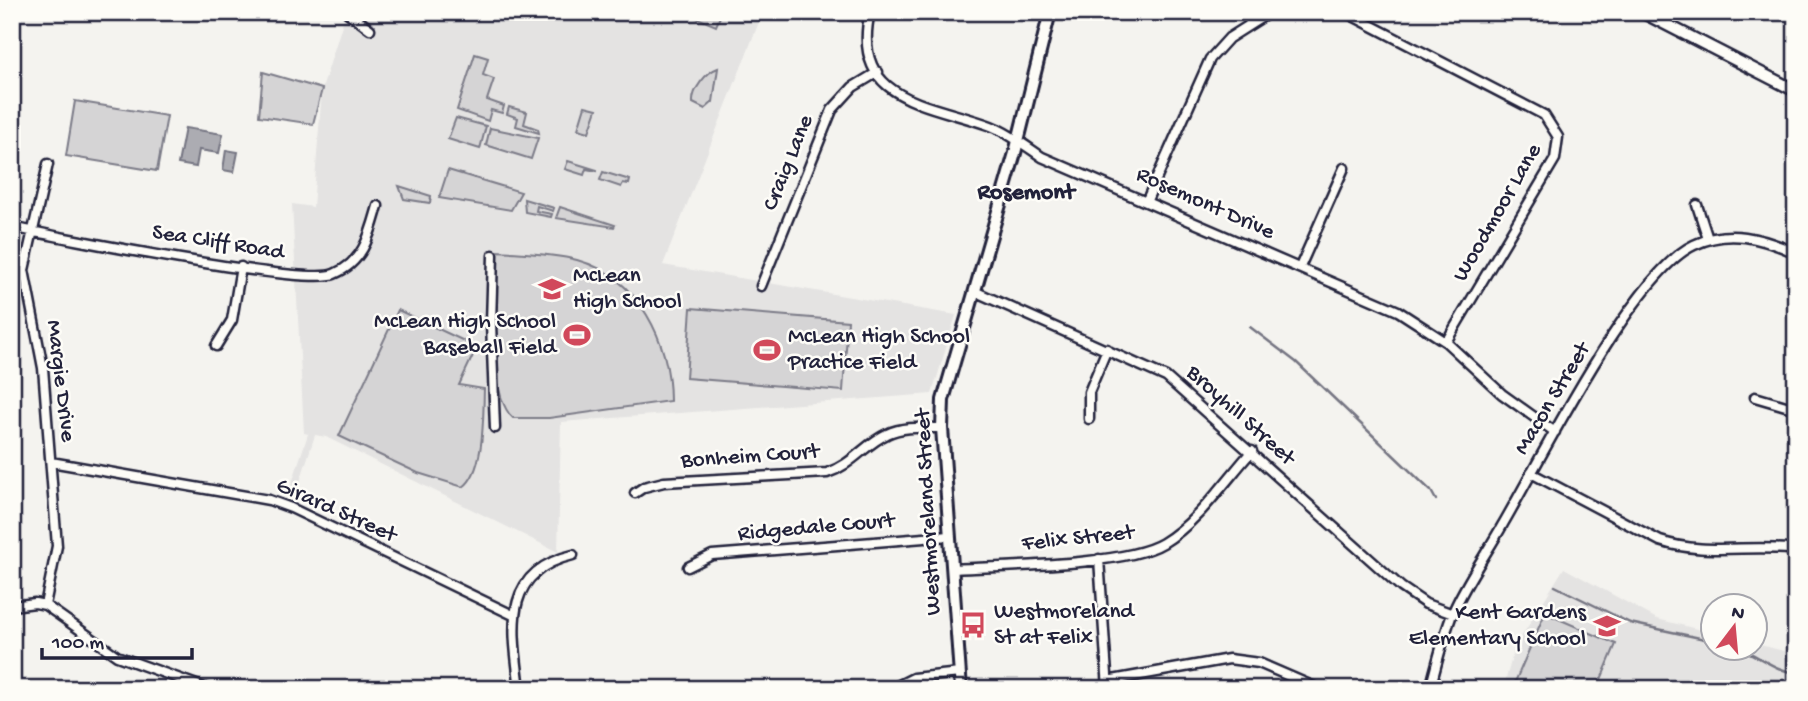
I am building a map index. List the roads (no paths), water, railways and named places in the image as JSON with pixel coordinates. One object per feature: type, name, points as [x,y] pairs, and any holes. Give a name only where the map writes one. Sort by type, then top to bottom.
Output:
[{"type":"main road","name":"Westmoreland Street","points":[[961,689],[942,428],[945,385],[1018,141],[1050,12]]},
{"type":"street","points":[[347,12],[370,29]]},
{"type":"street","name":"Rosemont Drive","points":[[870,12],[868,46],[878,72],[905,100],[992,127],[1042,156],[1398,311],[1446,342],[1502,394],[1555,432]]},
{"type":"street","points":[[1245,12],[1251,24]]},
{"type":"street","points":[[1147,200],[1210,58],[1229,38],[1270,12]]},
{"type":"street","name":"Woodmoor Lane","points":[[1345,12],[1544,115],[1558,137],[1555,159],[1446,342]]},
{"type":"street","points":[[1642,12],[1796,91]]},
{"type":"street","name":"Craig Lane","points":[[761,286],[832,110],[853,87],[878,72]]},
{"type":"street","name":"Margie Drive","points":[[45,605],[57,546],[43,368],[24,270],[48,164]]},
{"type":"street","points":[[1300,267],[1344,167]]},
{"type":"street","points":[[1697,205],[1708,239]]},
{"type":"street","name":"Sea Cliff Road","points":[[12,227],[309,278],[333,275],[361,253],[379,206]]},
{"type":"street","name":"Macon Street","points":[[1430,689],[1453,614],[1555,432],[1625,319],[1658,274],[1677,254],[1708,239],[1752,237],[1796,253]]},
{"type":"street","points":[[493,255],[491,323],[495,428]]},
{"type":"street","points":[[216,346],[232,320],[241,267]]},
{"type":"street","name":"Broyhill Street","points":[[974,290],[1166,377],[1252,451],[1401,587],[1426,604],[1453,614]]},
{"type":"street","points":[[1089,419],[1089,392],[1107,349]]},
{"type":"street","points":[[1755,397],[1796,409]]},
{"type":"street","name":"Bonheim Court","points":[[635,493],[644,487],[664,482],[827,473],[844,466],[887,434],[908,428],[942,428]]},
{"type":"street","name":"Felix Street","points":[[952,569],[1134,555],[1163,543],[1194,516],[1252,451]]},
{"type":"street","name":"Girard Street","points":[[51,462],[256,497],[292,508],[513,615]]},
{"type":"street","points":[[1531,473],[1660,541],[1678,547],[1704,550],[1752,547],[1796,550]]},
{"type":"street","name":"Ridgedale Court","points":[[688,567],[712,555],[949,537]]},
{"type":"street","points":[[520,689],[513,615],[521,591],[538,570],[573,555]]},
{"type":"street","points":[[1099,559],[1108,685],[1229,659],[1258,663],[1306,686],[1319,689]]},
{"type":"street","points":[[12,606],[23,603],[45,605],[117,656],[208,689]]},
{"type":"street","points":[[873,689],[897,688],[913,678],[960,673]]},
{"type":"waterway","points":[[1250,327],[1296,362],[1431,491],[1436,500]]},
{"type":"waterway","points":[[1555,586],[1630,623],[1700,638]]},
{"type":"waterway","points":[[1767,662],[1789,672],[1796,672]]},
{"type":"place","name":"McLean High School","points":[[552,289]]},
{"type":"place","name":"McLean High School Baseball Field","points":[[577,335]]},
{"type":"place","name":"McLean High School Practice Field","points":[[767,350]]},
{"type":"place","name":"Westmoreland St at Felix","points":[[973,625]]},
{"type":"place","name":"Kent Gardens Elementary School","points":[[1607,626]]},
{"type":"district","name":"Rosemont","points":[[1026,193]]}]
